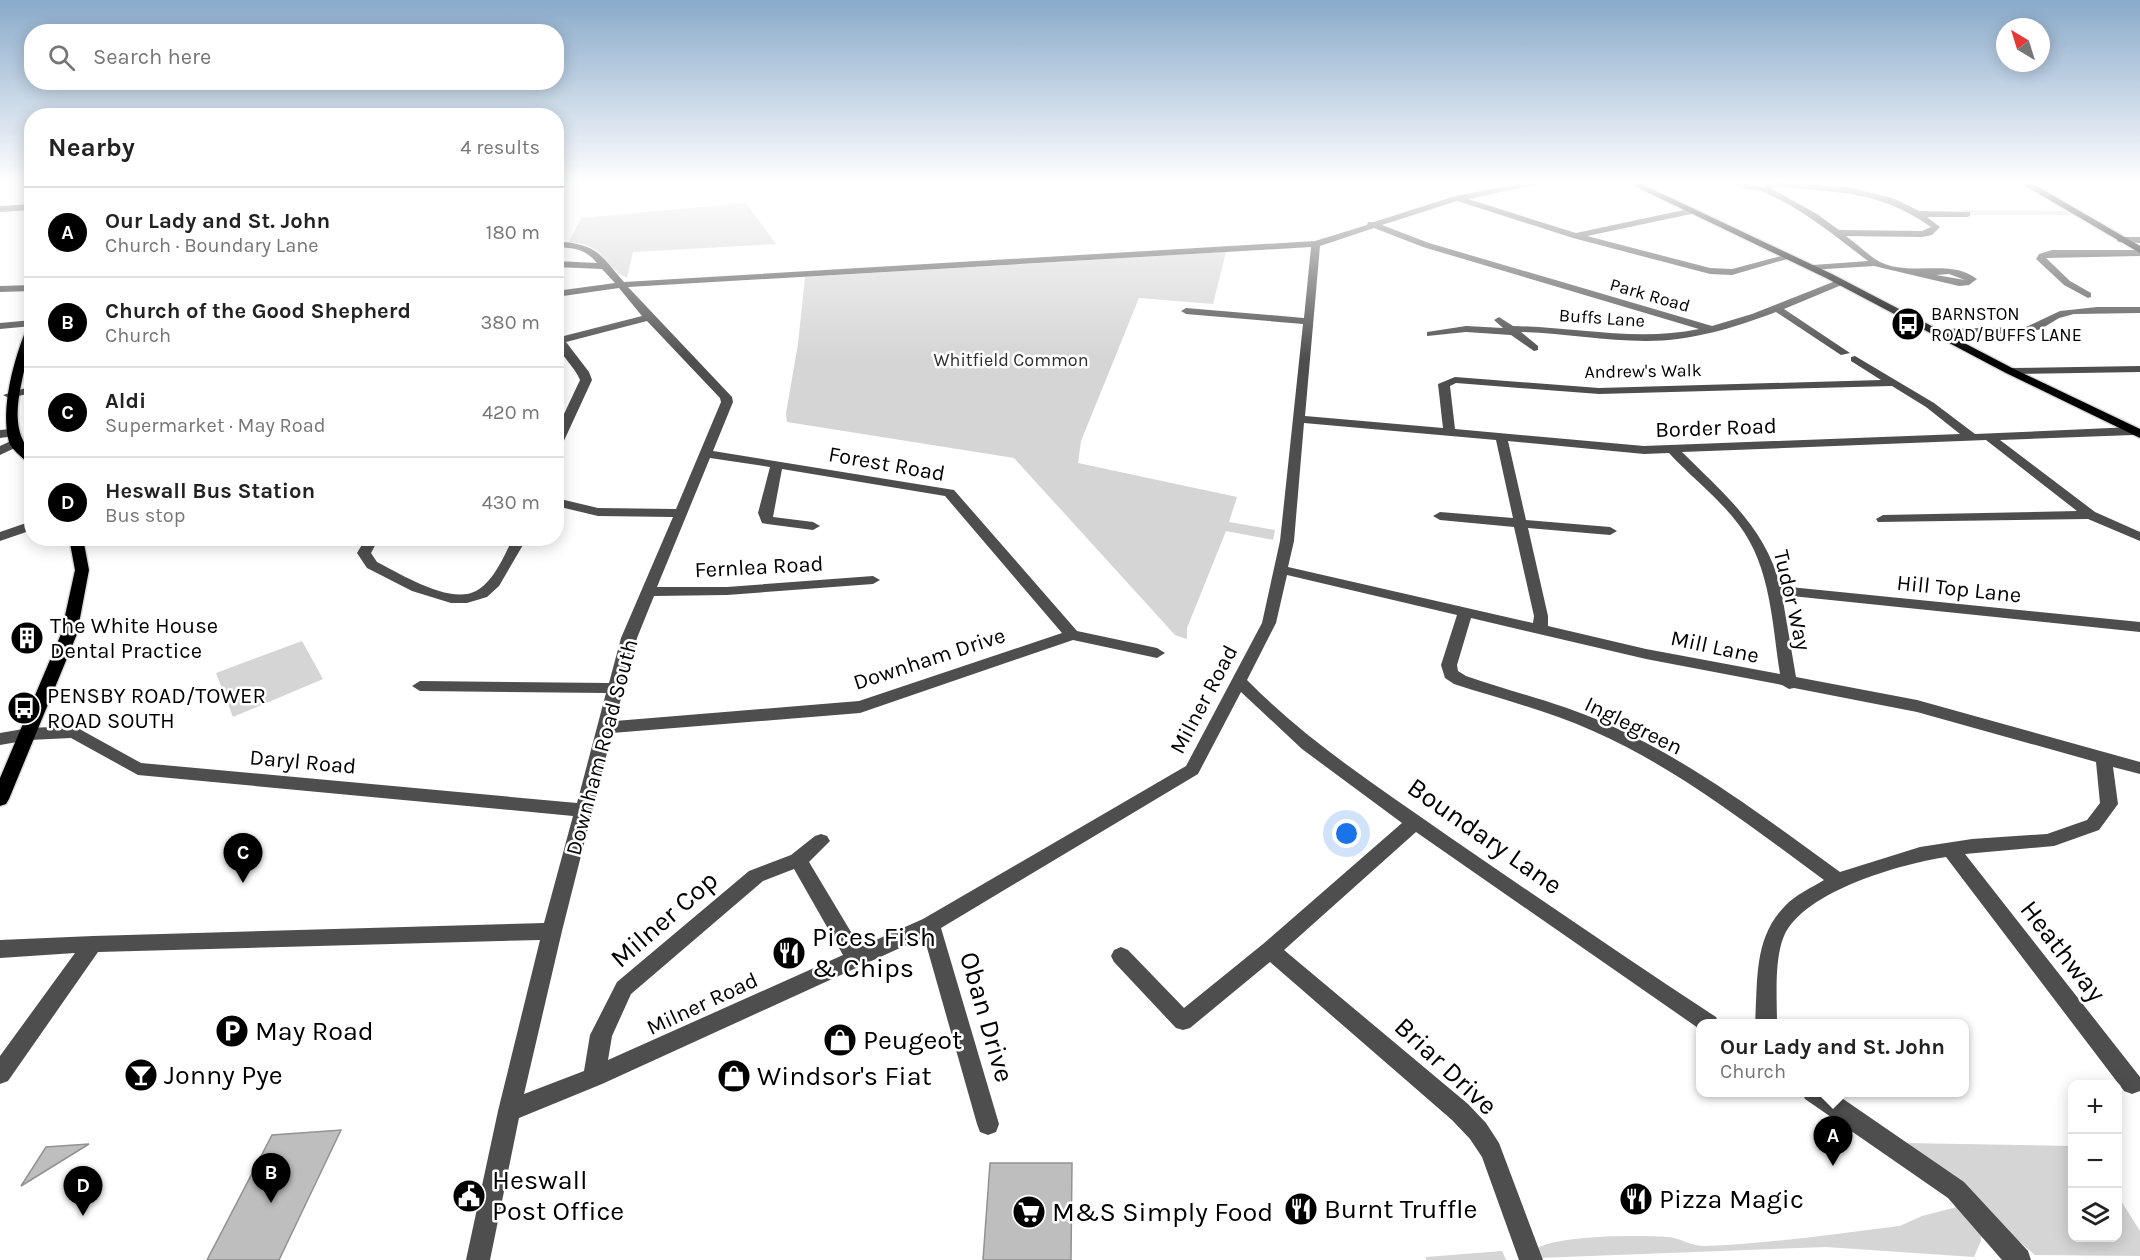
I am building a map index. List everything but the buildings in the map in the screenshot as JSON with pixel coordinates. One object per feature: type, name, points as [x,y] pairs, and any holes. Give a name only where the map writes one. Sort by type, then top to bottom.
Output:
[{"type":"main road","points":[[1754,240],[2136,433]]},
{"type":"main road","points":[[2121,240],[2140,251]]},
{"type":"main road","points":[[24,346],[7,391],[9,436],[24,452]]},
{"type":"main road","points":[[0,799],[69,634],[82,570],[78,546]]},
{"type":"street","points":[[564,293],[620,285],[1316,244],[1328,240]]},
{"type":"street","name":"Park Road","points":[[1414,240],[1713,330]]},
{"type":"street","points":[[1591,240],[1722,273],[1789,256]]},
{"type":"street","points":[[1845,240],[1872,259],[1874,263]]},
{"type":"street","points":[[2121,240],[2140,240]]},
{"type":"street","name":"Milner Road","points":[[509,1112],[594,1077],[930,926],[1192,770],[1269,623],[1279,569],[1287,541],[1301,419],[1316,244]]},
{"type":"street","name":"Downham Road South","points":[[478,1260],[509,1112],[552,931],[603,728],[629,638],[727,402],[726,397],[649,317],[592,250],[581,246],[564,245]]},
{"type":"street","points":[[2087,291],[2067,283],[2041,259],[2042,256],[2052,253],[2140,251]]},
{"type":"street","points":[[1813,268],[1874,263],[1918,273]]},
{"type":"street","points":[[564,264],[604,266]]},
{"type":"street","name":"Buffs Lane","points":[[1439,330],[1466,329],[1636,338],[1665,337],[1733,325],[1841,282]]},
{"type":"street","points":[[0,289],[24,288]]},
{"type":"street","points":[[1775,307],[1891,383],[1930,405],[1973,438]]},
{"type":"street","points":[[1186,311],[1205,310],[1308,321]]},
{"type":"street","points":[[1937,332],[2026,330],[2041,327],[2054,316],[2094,310],[2140,310]]},
{"type":"street","points":[[564,339],[649,317]]},
{"type":"street","points":[[1499,320],[1534,348]]},
{"type":"street","points":[[0,326],[24,325]]},
{"type":"street","points":[[564,349],[586,380],[564,428]]},
{"type":"street","points":[[2010,371],[2140,369]]},
{"type":"street","name":"Andrew's Walk","points":[[1449,431],[1444,384],[1455,380],[1599,392],[1891,383]]},
{"type":"street","points":[[7,391],[24,390]]},
{"type":"street","name":"Border Road","points":[[1301,419],[1674,451],[2136,433]]},
{"type":"street","points":[[0,451],[9,436]]},
{"type":"street","points":[[1500,436],[1541,616],[1540,628]]},
{"type":"street","points":[[1990,438],[2090,515],[2140,537]]},
{"type":"street","name":"Tudor Way","points":[[1674,451],[1738,516],[1760,546],[1773,590],[1789,684]]},
{"type":"street","name":"Forest Road","points":[[705,453],[949,493],[1072,635]]},
{"type":"street","points":[[777,465],[765,513],[767,520],[812,527]]},
{"type":"street","points":[[564,504],[598,512],[682,513]]},
{"type":"street","points":[[1883,519],[2090,515]]},
{"type":"street","points":[[1440,516],[1610,531]]},
{"type":"street","points":[[0,537],[24,528]]},
{"type":"street","points":[[368,546],[364,553],[372,565],[450,600],[464,599],[481,593],[493,584],[515,546]]},
{"type":"street","name":"Mill Lane","points":[[1279,569],[1646,654],[1789,684],[1917,706],[2140,768]]},
{"type":"street","name":"Fernlea Road","points":[[648,592],[727,591],[873,580]]},
{"type":"street","name":"Hill Top Lane","points":[[1773,590],[2134,626]]},
{"type":"street","name":"Inglegreen","points":[[1466,611],[1449,665],[1451,674],[1460,681],[1600,728],[1659,759],[1731,804],[1838,880]]},
{"type":"street","points":[[2134,626],[2140,640]]},
{"type":"street","points":[[1072,635],[1157,653]]},
{"type":"street","name":"Downham Drive","points":[[603,728],[860,706],[1072,635]]},
{"type":"street","name":"Boundary Lane","points":[[1239,681],[1264,708],[1415,822],[1604,955],[1703,1019]]},
{"type":"street","points":[[420,686],[616,688]]},
{"type":"street","name":"Daryl Road","points":[[0,739],[28,734],[74,732],[138,768],[583,810]]},
{"type":"street","points":[[1766,1019],[1769,956],[1775,932],[1793,910],[1838,880],[1920,854],[2048,841],[2093,825],[2109,804],[2104,759]]},
{"type":"street","points":[[1121,956],[1183,1022],[1270,950],[1415,822]]},
{"type":"street","name":"Milner Cop","points":[[594,1077],[601,1035],[624,988],[756,876],[798,860],[821,841]]},
{"type":"street","name":"Heathway","points":[[1951,850],[2132,1084]]},
{"type":"street","points":[[798,860],[855,958]]},
{"type":"street","name":"Oban Drive","points":[[930,926],[988,1124]]},
{"type":"street","points":[[0,949],[93,944],[552,931]]},
{"type":"street","points":[[0,1074],[93,944]]},
{"type":"street","name":"Briar Drive","points":[[1270,950],[1460,1112],[1478,1131],[1491,1151],[1531,1260]]},
{"type":"street","points":[[1820,1097],[1956,1190],[2019,1260]]},
{"type":"green space","points":[[570,240],[773,240],[776,244],[633,252],[627,278],[612,268],[591,247],[569,242]]},
{"type":"green space","name":"Whitfield Common","points":[[1226,252],[1213,304],[1139,298],[1081,441],[1078,463],[1237,497],[1229,522],[1275,530],[1273,540],[1226,531],[1187,628],[1187,639],[1175,635],[1014,458],[787,422],[786,413],[798,344],[805,277]]},
{"type":"green space","points":[[302,641],[323,679],[233,717],[216,673]]},
{"type":"green space","points":[[1904,1143],[2068,1146],[2068,1242],[2122,1242],[2122,1202],[2140,1231],[2140,1256],[2035,1255]]},
{"type":"green space","points":[[1957,1207],[1981,1227],[1981,1241],[1974,1257],[1826,1247],[1537,1258],[1536,1249],[1561,1241],[1619,1236],[1671,1237],[1703,1246],[1776,1241],[1900,1226],[1922,1216]]},
{"type":"green space","points":[[1502,1251],[1506,1260],[1426,1260],[1426,1257]]},
{"type":"place","name":"BARNSTON ROAD/BUFFS LANE","points":[[1908,324]]},
{"type":"place","name":"The White House Dental Practice","points":[[27,638]]},
{"type":"place","name":"PENSBY ROAD/TOWER ROAD SOUTH","points":[[24,708]]},
{"type":"place","name":"Aldi","points":[[243,883]]},
{"type":"place","name":"Pices Fish & Chips","points":[[789,953]]},
{"type":"place","name":"May Road","points":[[232,1031]]},
{"type":"place","name":"Peugeot","points":[[840,1040]]},
{"type":"place","name":"Jonny Pye","points":[[141,1075]]},
{"type":"place","name":"Windsor's Fiat","points":[[734,1076]]},
{"type":"place","name":"Our Lady and St. John","points":[[1833,1166]]},
{"type":"place","name":"Heswall Post Office","points":[[469,1196]]},
{"type":"place","name":"Pizza Magic","points":[[1636,1199]]},
{"type":"place","name":"Church of the Good Shepherd","points":[[271,1203]]},
{"type":"place","name":"Burnt Truffle","points":[[1301,1209]]},
{"type":"place","name":"M&S Simply Food","points":[[1029,1212]]},
{"type":"place","name":"Heswall Bus Station","points":[[83,1216]]}]
